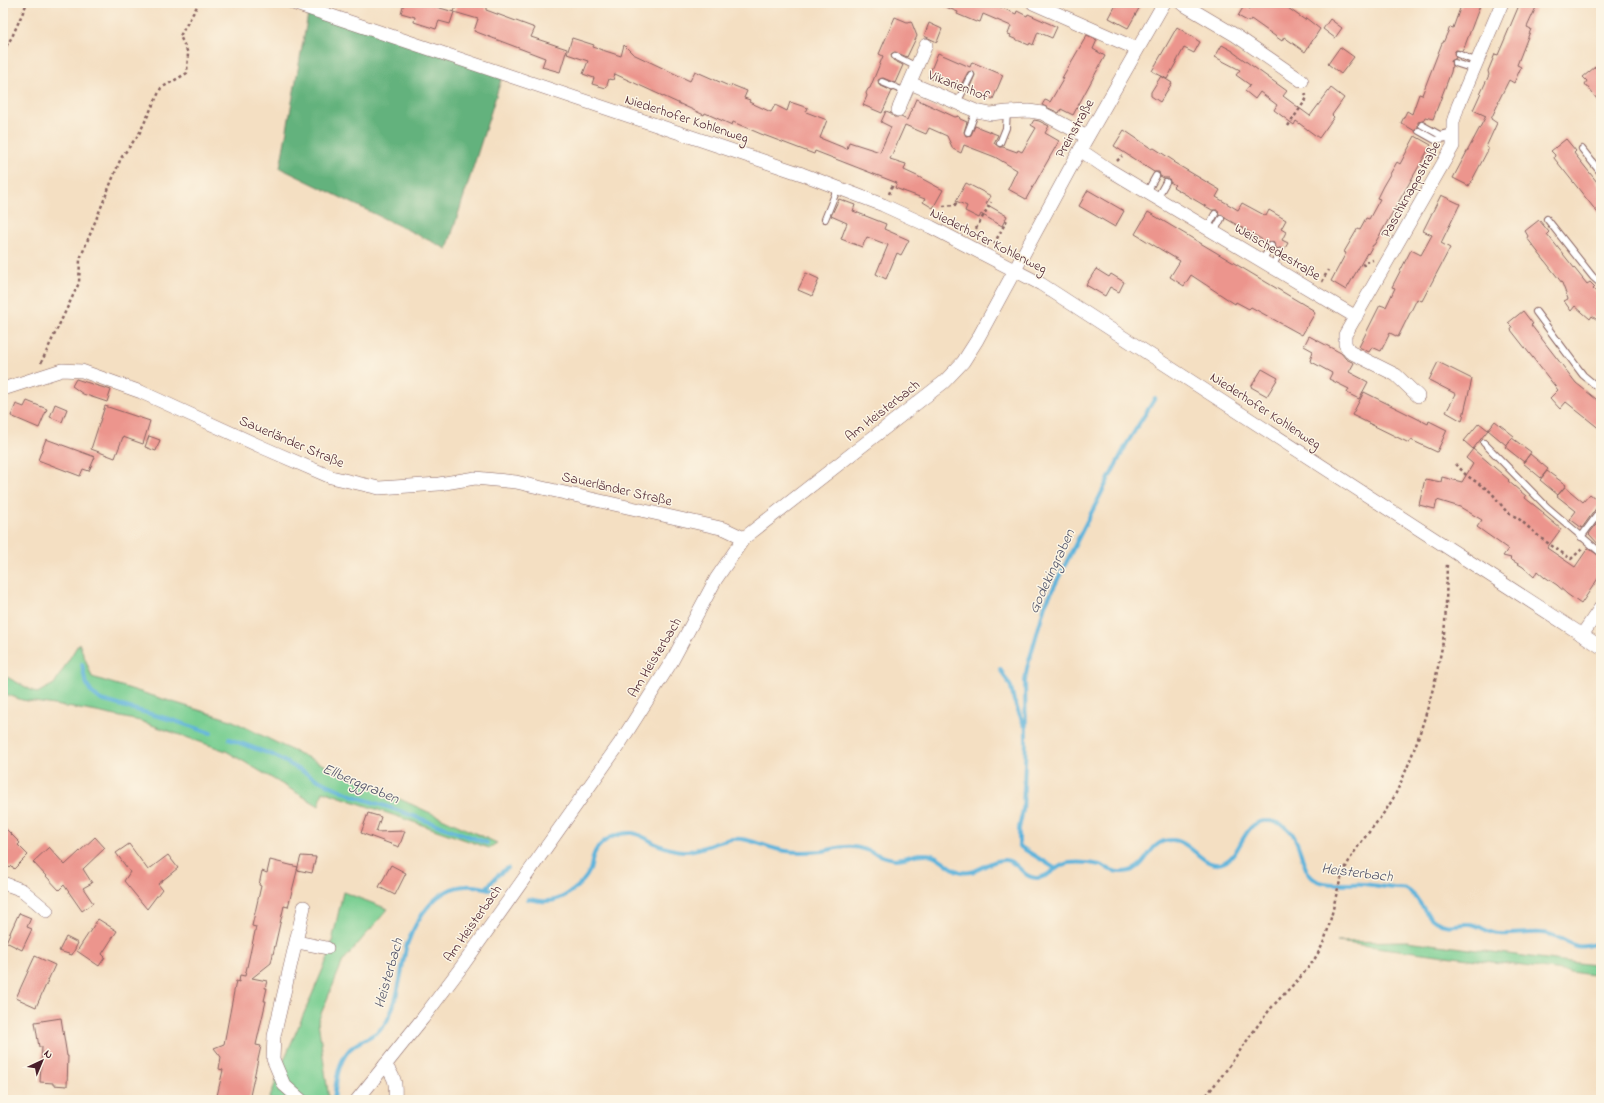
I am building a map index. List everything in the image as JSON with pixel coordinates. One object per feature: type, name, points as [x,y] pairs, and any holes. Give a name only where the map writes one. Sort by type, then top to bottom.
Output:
[{"type":"street","name":"Niederhofer Kohlenweg","points":[[293,3],[838,187],[931,227],[1041,284],[1601,647]]},
{"type":"street","points":[[1033,3],[1137,49]]},
{"type":"street","name":"Preinstraße","points":[[1014,270],[1087,137],[1164,3]]},
{"type":"street","points":[[1180,3],[1235,35],[1302,81]]},
{"type":"street","name":"Paschknappstraße","points":[[1356,317],[1453,146],[1453,122],[1458,106],[1502,3]]},
{"type":"street","name":"Vikarienhof","points":[[898,110],[926,46]]},
{"type":"street","name":"Vikarienhof","points":[[908,88],[957,103],[976,111],[991,114],[1029,111],[1042,113],[1087,137]]},
{"type":"street","name":"Weischedestraße","points":[[1080,150],[1152,195],[1356,317]]},
{"type":"street","name":"Am Heisterbach","points":[[357,1100],[423,1018],[460,969],[620,743],[672,661],[716,580],[744,538],[944,382],[963,362],[977,340],[1014,270]]},
{"type":"street","points":[[1356,317],[1346,335],[1345,344],[1350,352],[1396,375],[1418,396]]},
{"type":"street","name":"Sauerländer Straße","points":[[3,389],[62,370],[82,371],[140,392],[331,477],[379,488],[439,484],[475,478],[516,482],[725,529],[744,538]]},
{"type":"street","points":[[1582,635],[1601,607]]},
{"type":"street","points":[[3,883],[22,890],[47,911]]},
{"type":"street","points":[[301,1100],[284,1085],[273,1059],[274,1036],[304,907]]},
{"type":"street","points":[[297,942],[326,948]]},
{"type":"street","points":[[385,1065],[394,1077],[396,1086],[395,1100]]},
{"type":"lane","points":[[1458,54],[1475,66]]},
{"type":"lane","points":[[895,56],[917,67]]},
{"type":"lane","points":[[1455,62],[1475,66]]},
{"type":"lane","points":[[957,103],[970,75]]},
{"type":"lane","points":[[882,82],[908,88]]},
{"type":"lane","points":[[968,132],[976,111]]},
{"type":"lane","points":[[1000,142],[1006,128],[1007,112]]},
{"type":"lane","points":[[1422,125],[1440,135],[1452,134]]},
{"type":"lane","points":[[1419,131],[1435,140],[1452,134]]},
{"type":"lane","points":[[1582,149],[1601,173]]},
{"type":"lane","points":[[1152,195],[1156,176]]},
{"type":"lane","points":[[1152,195],[1166,182]]},
{"type":"lane","points":[[825,219],[838,187]]},
{"type":"lane","points":[[1210,230],[1215,214]]},
{"type":"lane","points":[[1210,230],[1221,219]]},
{"type":"lane","points":[[1547,219],[1593,277],[1601,284]]},
{"type":"lane","points":[[1267,264],[1270,246]]},
{"type":"lane","points":[[1267,264],[1280,252]]},
{"type":"lane","points":[[1536,312],[1583,375],[1601,390]]},
{"type":"lane","points":[[1484,443],[1547,507],[1589,544],[1601,552]]},
{"type":"lane","points":[[1581,536],[1601,510]]},
{"type":"path","points":[[3,51],[12,38],[27,3]]},
{"type":"path","points":[[32,380],[47,352],[79,283],[80,259],[121,158],[139,134],[161,88],[187,73],[188,53],[180,36],[199,3]]},
{"type":"path","points":[[1288,126],[1307,98],[1302,81]]},
{"type":"path","points":[[889,194],[893,184]]},
{"type":"path","points":[[943,206],[955,205],[957,201]]},
{"type":"path","points":[[973,234],[991,202]]},
{"type":"path","points":[[994,244],[1008,218]]},
{"type":"path","points":[[1456,464],[1466,476],[1491,492],[1506,511],[1519,519],[1542,539],[1571,559],[1589,544]]},
{"type":"path","points":[[1203,1100],[1273,1006],[1304,973],[1317,955],[1329,926],[1338,891],[1347,865],[1394,796],[1412,753],[1427,710],[1441,656],[1445,623],[1447,546]]},
{"type":"green space","points":[[309,9],[503,74],[447,249],[280,168]]},
{"type":"green space","points":[[79,643],[92,677],[231,720],[289,749],[497,843],[489,848],[323,791],[319,806],[226,751],[140,721],[92,711],[22,700],[3,693],[3,675],[37,693],[54,684]]},
{"type":"green space","points":[[343,892],[388,909],[343,961],[318,1021],[329,1100],[269,1100],[284,1060],[329,955]]},
{"type":"green space","points":[[1407,941],[1601,966],[1601,976],[1337,942]]},
{"type":"building","points":[[404,3],[433,3],[433,6],[454,12],[450,24],[439,21],[436,29],[414,22],[415,17],[401,13]]},
{"type":"building","points":[[457,3],[475,3],[486,7],[486,10],[535,28],[531,37],[567,49],[560,72],[542,67],[545,58],[474,31],[478,19],[454,12]]},
{"type":"building","points":[[936,3],[991,3],[1016,14],[1017,11],[1027,16],[1028,14],[1057,27],[1052,38],[1038,32],[1033,45],[1030,43],[1029,45],[1010,37],[1011,35],[1008,34],[1011,26],[983,14],[980,22],[976,22],[957,14],[958,12]]},
{"type":"building","points":[[1117,3],[1142,3],[1128,28],[1109,18]]},
{"type":"building","points":[[1253,3],[1281,3],[1305,20],[1306,18],[1320,29],[1305,52],[1284,37],[1282,41],[1251,19],[1249,22],[1238,16],[1244,6],[1250,9]]},
{"type":"building","points":[[1462,3],[1481,3],[1464,48],[1462,51],[1456,50],[1454,53],[1456,58],[1451,61],[1451,72],[1433,119],[1425,117],[1423,121],[1418,122],[1418,127],[1415,131],[1401,123],[1407,111],[1412,114],[1419,94],[1422,95],[1442,43],[1450,27],[1453,28]]},
{"type":"building","points":[[1520,3],[1538,3],[1527,27],[1531,29],[1517,65],[1521,67],[1514,83],[1509,80],[1498,102],[1491,119],[1497,123],[1486,147],[1488,150],[1469,186],[1453,178],[1486,116],[1473,110],[1489,75],[1488,71],[1495,54],[1498,55]]},
{"type":"building","points":[[895,17],[907,22],[911,21],[917,36],[907,57],[895,52],[891,54],[893,60],[903,65],[895,83],[883,78],[878,80],[879,85],[892,91],[882,113],[863,105],[867,96],[866,93],[870,88],[883,56],[879,54]]},
{"type":"building","points":[[1330,19],[1342,28],[1335,38],[1323,29]]},
{"type":"building","points":[[929,23],[942,29],[937,42],[924,36]]},
{"type":"building","points":[[1177,27],[1200,42],[1194,53],[1184,48],[1167,79],[1152,71]]},
{"type":"building","points":[[1087,35],[1097,40],[1093,49],[1105,56],[1073,115],[1061,109],[1059,113],[1042,105],[1045,100],[1050,102]]},
{"type":"building","points":[[572,38],[594,45],[593,47],[621,56],[624,45],[633,54],[690,81],[695,71],[731,87],[732,85],[747,91],[744,98],[750,100],[749,102],[771,112],[775,105],[787,111],[790,102],[808,108],[806,112],[827,120],[820,138],[847,149],[849,142],[880,152],[891,127],[881,122],[886,111],[891,113],[894,117],[901,117],[907,120],[916,99],[955,117],[959,116],[960,119],[967,122],[964,132],[966,136],[971,135],[975,126],[998,135],[994,143],[999,147],[1022,152],[1036,128],[1031,125],[1034,120],[1049,126],[1045,133],[1059,141],[1026,199],[1008,189],[1017,170],[995,157],[964,145],[961,153],[953,149],[947,136],[929,128],[926,134],[905,125],[890,159],[906,164],[904,170],[943,190],[933,208],[923,202],[925,199],[895,188],[897,183],[815,151],[814,154],[733,122],[732,125],[705,113],[704,115],[615,74],[613,80],[609,79],[606,88],[592,84],[594,78],[583,74],[588,61],[567,54]]},
{"type":"building","points":[[1222,45],[1233,51],[1287,91],[1283,96],[1310,116],[1331,88],[1344,98],[1332,115],[1334,117],[1319,138],[1296,121],[1294,125],[1274,110],[1277,105],[1260,92],[1255,99],[1245,91],[1250,85],[1236,75],[1240,70],[1215,57]]},
{"type":"building","points":[[1340,47],[1354,57],[1341,74],[1328,64]]},
{"type":"building","points":[[938,53],[970,67],[972,62],[1003,75],[993,99],[969,89],[975,75],[973,71],[968,72],[961,85],[956,83],[954,89],[928,77]]},
{"type":"building","points":[[1601,62],[1601,104],[1585,84],[1587,81],[1583,77]]},
{"type":"building","points":[[1161,76],[1172,83],[1160,102],[1151,96],[1151,92]]},
{"type":"building","points":[[1124,130],[1152,149],[1154,148],[1174,161],[1173,162],[1220,190],[1216,197],[1238,210],[1242,203],[1266,216],[1269,210],[1286,220],[1281,229],[1286,232],[1282,240],[1288,243],[1284,250],[1280,248],[1277,249],[1273,242],[1268,243],[1225,218],[1223,215],[1219,215],[1218,210],[1212,210],[1173,187],[1175,185],[1170,182],[1169,178],[1160,176],[1159,172],[1154,172],[1114,146]]},
{"type":"building","points":[[1415,136],[1431,145],[1374,245],[1368,254],[1367,253],[1346,290],[1331,281],[1346,253],[1344,252],[1358,228],[1360,229],[1366,218],[1369,219],[1380,199],[1377,198],[1383,186],[1397,162],[1400,164]]},
{"type":"building","points":[[1566,139],[1576,151],[1574,153],[1601,187],[1601,217],[1554,158],[1555,155],[1551,151]]},
{"type":"building","points":[[966,183],[991,196],[986,204],[1007,216],[1002,226],[981,214],[979,218],[965,211],[967,206],[956,201]]},
{"type":"building","points":[[1088,190],[1124,211],[1115,227],[1079,206]]},
{"type":"building","points":[[1441,195],[1460,204],[1441,243],[1450,248],[1422,301],[1417,299],[1398,337],[1390,333],[1381,351],[1372,347],[1369,352],[1359,347],[1380,305],[1386,307],[1395,288],[1392,287],[1411,250],[1421,255],[1432,235],[1423,231]]},
{"type":"building","points":[[839,199],[855,205],[853,211],[886,224],[884,229],[909,240],[901,255],[897,253],[886,279],[876,274],[888,245],[867,237],[862,247],[841,239],[847,223],[831,216]]},
{"type":"building","points":[[1148,212],[1313,310],[1312,311],[1315,313],[1302,335],[1251,307],[1249,309],[1236,302],[1235,304],[1191,275],[1184,286],[1170,277],[1180,261],[1135,234]]},
{"type":"building","points":[[1539,220],[1549,232],[1547,234],[1587,284],[1590,282],[1595,287],[1593,289],[1601,296],[1601,323],[1592,316],[1590,319],[1575,306],[1571,311],[1564,301],[1568,299],[1562,283],[1527,238],[1528,236],[1525,231]]},
{"type":"building","points":[[1096,269],[1109,277],[1111,274],[1124,282],[1119,292],[1110,287],[1105,296],[1086,285]]},
{"type":"building","points":[[806,273],[819,279],[812,296],[798,290]]},
{"type":"building","points":[[1523,311],[1533,324],[1531,325],[1576,383],[1601,403],[1601,430],[1566,402],[1560,409],[1550,398],[1558,390],[1511,330],[1512,327],[1508,323]]},
{"type":"building","points":[[1309,336],[1341,353],[1346,359],[1354,363],[1349,372],[1368,382],[1359,399],[1347,393],[1349,389],[1329,379],[1332,373],[1310,361],[1313,351],[1304,346]]},
{"type":"building","points":[[1438,362],[1472,379],[1462,421],[1446,412],[1456,394],[1429,380]]},
{"type":"building","points":[[1262,369],[1278,378],[1267,396],[1251,387]]},
{"type":"building","points":[[76,379],[111,390],[107,402],[83,394],[72,386]]},
{"type":"building","points":[[1364,392],[1428,424],[1429,421],[1447,430],[1437,452],[1411,440],[1409,443],[1352,415]]},
{"type":"building","points":[[27,401],[47,409],[39,428],[11,416],[16,404],[24,407]]},
{"type":"building","points":[[55,404],[67,409],[62,422],[50,417]]},
{"type":"building","points":[[105,406],[150,421],[143,444],[123,437],[115,458],[91,449]]},
{"type":"building","points":[[1495,421],[1514,436],[1506,445],[1488,430]]},
{"type":"building","points":[[1479,423],[1488,430],[1473,449],[1464,441]]},
{"type":"building","points":[[149,436],[160,440],[156,451],[145,447]]},
{"type":"building","points":[[1512,438],[1531,452],[1524,462],[1505,447]]},
{"type":"building","points":[[46,439],[95,457],[89,471],[83,469],[80,476],[38,460]]},
{"type":"building","points":[[1473,449],[1526,496],[1525,498],[1561,529],[1547,548],[1575,567],[1588,548],[1601,557],[1601,574],[1581,604],[1537,571],[1534,577],[1523,567],[1510,559],[1511,558],[1503,556],[1508,549],[1477,527],[1482,520],[1460,507],[1437,500],[1435,509],[1419,505],[1425,479],[1441,482],[1442,477],[1462,482],[1473,464],[1466,458]]},
{"type":"building","points":[[1530,454],[1548,469],[1541,478],[1523,463]]},
{"type":"building","points":[[1547,471],[1566,485],[1558,495],[1540,480]]},
{"type":"building","points":[[1565,487],[1583,502],[1590,494],[1601,503],[1601,506],[1597,507],[1582,528],[1570,519],[1576,511],[1557,496]]},
{"type":"building","points":[[1601,518],[1601,547],[1589,534]]},
{"type":"building","points":[[368,813],[381,817],[376,832],[405,831],[399,847],[361,833]]},
{"type":"building","points":[[3,826],[20,843],[18,845],[28,855],[14,869],[12,866],[10,868],[3,861]]},
{"type":"building","points":[[95,837],[105,848],[83,869],[92,883],[83,888],[93,903],[82,911],[64,885],[59,890],[33,862],[49,847],[65,865]]},
{"type":"building","points":[[129,844],[148,870],[168,855],[178,868],[158,884],[162,889],[147,909],[124,881],[130,872],[116,853]]},
{"type":"building","points":[[301,856],[316,857],[312,873],[297,870]]},
{"type":"building","points":[[270,860],[298,867],[288,907],[284,906],[271,963],[252,978],[267,981],[265,988],[267,988],[264,1001],[266,1001],[256,1045],[261,1046],[249,1100],[216,1100],[223,1070],[219,1069],[221,1057],[214,1048],[224,1044],[236,981],[239,982],[240,975],[245,976],[256,927],[252,926],[261,886],[259,885],[262,871],[267,873]]},
{"type":"building","points":[[391,865],[406,873],[395,895],[379,887]]},
{"type":"building","points":[[19,913],[31,918],[27,927],[32,929],[22,950],[6,942]]},
{"type":"building","points":[[98,919],[117,931],[102,954],[105,957],[99,966],[77,951]]},
{"type":"building","points":[[66,937],[78,943],[72,955],[59,951]]},
{"type":"building","points":[[35,956],[55,965],[36,1007],[16,998]]},
{"type":"building","points":[[61,1018],[68,1056],[67,1086],[40,1082],[42,1047],[39,1047],[35,1022]]},
{"type":"waterway","name":"Godekingraben","points":[[1056,869],[1019,846],[1019,828],[1023,810],[1026,740],[1025,681],[1027,668],[1045,605],[1126,445],[1155,398]]},
{"type":"waterway","name":"Ellberggraben","points":[[82,664],[85,680],[91,692],[101,700],[172,720],[211,733]]},
{"type":"waterway","points":[[1000,669],[1011,687],[1014,701],[1024,725]]},
{"type":"waterway","name":"Ellberggraben","points":[[229,739],[273,755],[320,781],[354,796],[487,843]]},
{"type":"waterway","name":"Heisterbach","points":[[528,899],[542,901],[553,900],[566,895],[578,886],[587,876],[594,854],[601,844],[616,835],[627,833],[638,834],[661,846],[680,851],[695,850],[726,840],[739,839],[752,841],[779,850],[791,852],[823,851],[849,847],[864,849],[884,857],[895,859],[927,854],[936,856],[955,870],[964,872],[970,872],[993,862],[1005,860],[1014,863],[1031,877],[1040,878],[1060,866],[1073,863],[1100,865],[1116,872],[1132,870],[1143,862],[1156,845],[1171,840],[1178,841],[1185,845],[1204,860],[1218,864],[1231,858],[1248,831],[1253,826],[1259,822],[1267,821],[1279,823],[1288,829],[1294,837],[1308,873],[1314,879],[1324,883],[1363,884],[1406,889],[1414,896],[1431,918],[1444,925],[1452,926],[1470,924],[1495,934],[1547,933],[1573,945],[1580,946],[1589,946],[1601,942]]},
{"type":"waterway","name":"Ellberggraben","points":[[486,888],[499,874],[508,868]]},
{"type":"waterway","name":"Heisterbach","points":[[334,1100],[341,1062],[349,1050],[381,1029],[387,1021],[397,993],[407,944],[412,932],[423,914],[437,898],[456,888],[473,886],[493,890]]}]
